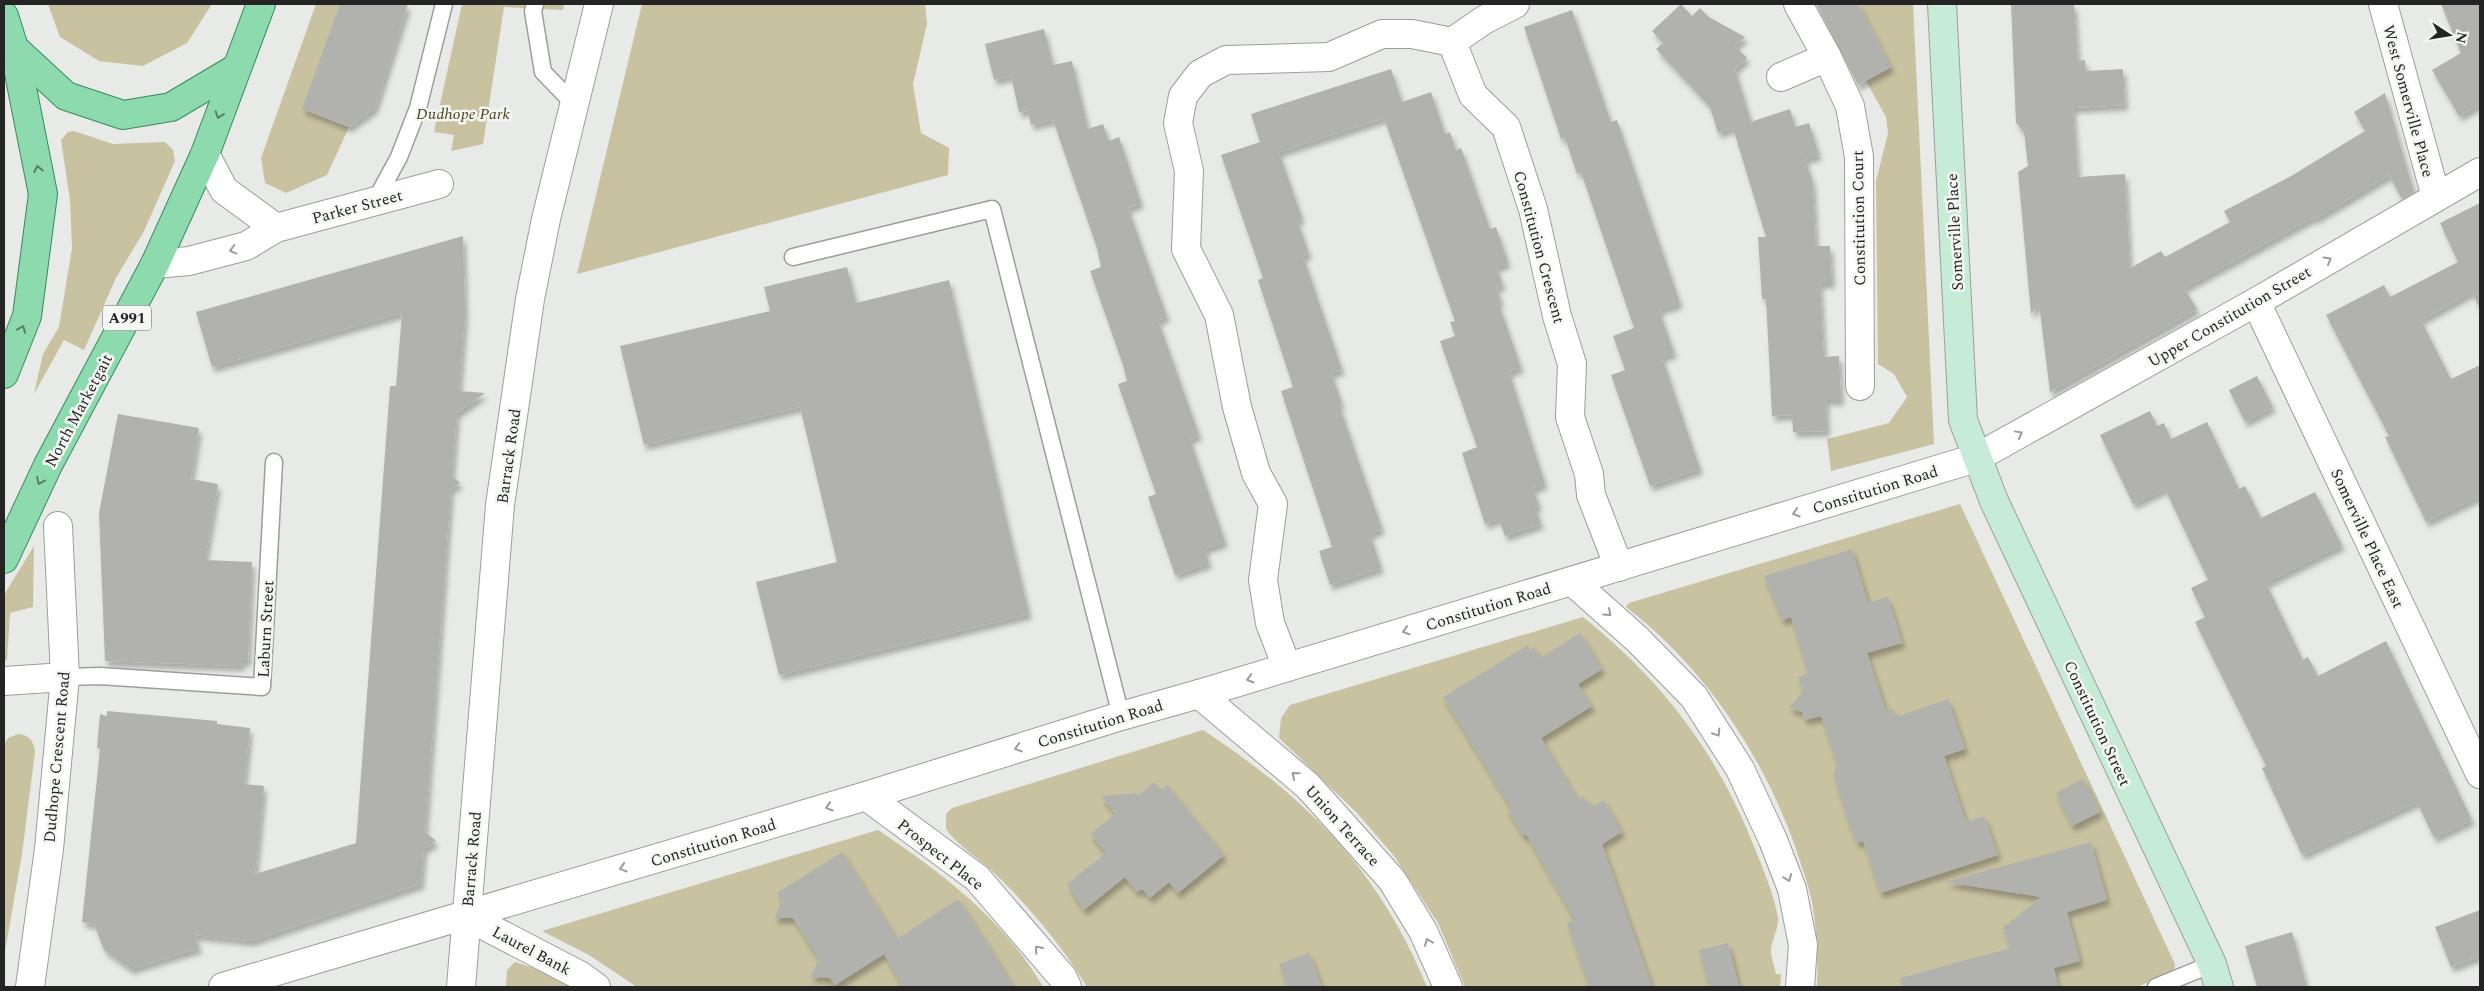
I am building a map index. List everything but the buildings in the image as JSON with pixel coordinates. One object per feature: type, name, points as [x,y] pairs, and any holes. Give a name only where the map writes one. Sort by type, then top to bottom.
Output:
[{"type":"main road","name":"A991","points":[[235,69],[261,4]]},
{"type":"main road","points":[[4,16],[14,48],[43,194],[27,316],[4,374]]},
{"type":"main road","points":[[14,48],[66,96],[123,115],[171,107],[235,69]]},
{"type":"main road","name":"North Marketgait","points":[[4,559],[48,465],[155,264],[205,154],[235,69]]},
{"type":"street","name":"Barrack Road","points":[[461,987],[500,504],[530,299],[546,219],[600,4]]},
{"type":"street","points":[[1287,668],[1270,623],[1264,580],[1273,504],[1256,473],[1237,407],[1219,315],[1186,250],[1190,170],[1178,123],[1183,96],[1200,74],[1226,60],[1328,57],[1382,34],[1412,34],[1452,42],[1484,20],[1515,4]]},
{"type":"street","name":"Constitution Court","points":[[1798,4],[1828,57],[1850,106],[1859,157],[1860,386]]},
{"type":"street","name":"Somerville Place","points":[[1942,4],[1963,420],[1976,458]]},
{"type":"street","name":"West Somerville Place","points":[[2383,4],[2436,197]]},
{"type":"street","name":"Constitution Crescent","points":[[1452,42],[1472,95],[1506,126],[1533,210],[1557,316],[1572,364],[1570,417],[1589,474],[1591,495],[1619,567]]},
{"type":"street","points":[[1781,77],[1828,57]]},
{"type":"street","points":[[205,154],[224,190],[276,228]]},
{"type":"street","name":"Upper Constitution Street","points":[[1976,458],[2256,302],[2480,172]]},
{"type":"street","name":"Parker Street","points":[[155,264],[189,261],[246,246],[276,228],[439,184]]},
{"type":"street","name":"Somerville Place East","points":[[2256,302],[2480,774]]},
{"type":"street","name":"Constitution Road","points":[[223,987],[866,796],[1121,716],[1287,668],[1976,458]]},
{"type":"street","name":"Constitution Street","points":[[1976,458],[1994,501],[2216,976]]},
{"type":"street","name":"Dudhope Crescent Road","points":[[30,987],[49,849],[65,678],[58,526]]},
{"type":"street","points":[[1572,581],[1638,639],[1694,698],[1740,768],[1773,840],[1792,889],[1803,945],[1800,987]]},
{"type":"street","points":[[4,681],[65,678]]},
{"type":"street","name":"Union Terrace","points":[[1199,694],[1308,786],[1386,873],[1423,931],[1448,987]]},
{"type":"street","name":"Prospect Place","points":[[866,796],[977,878],[1063,978],[1067,987]]},
{"type":"street","name":"Laurel Bank","points":[[466,916],[581,976],[596,987]]},
{"type":"lane","points":[[375,201],[399,157],[418,108],[444,4]]},
{"type":"lane","points":[[535,4],[533,11],[543,72],[574,104]]},
{"type":"lane","points":[[793,257],[992,209],[1121,716]]},
{"type":"lane","name":"Laburn Street","points":[[65,678],[100,676],[262,688],[274,462]]},
{"type":"lane","points":[[2156,987],[2216,976]]},
{"type":"green space","points":[[48,4],[212,4],[187,43],[143,66],[99,61],[60,37]]},
{"type":"green space","points":[[316,4],[340,4],[303,109],[349,127],[327,175],[286,193],[265,183],[261,158]]},
{"type":"green space","name":"Dudhope Park","points":[[462,4],[564,4],[563,10],[504,7],[483,144],[451,151],[454,135],[434,132]]},
{"type":"green space","points":[[642,4],[925,4],[927,24],[913,84],[921,133],[949,148],[948,175],[577,274]]},
{"type":"green space","points":[[1858,4],[1913,4],[1934,444],[1831,471],[1827,439],[1889,423],[1907,397],[1894,374],[1878,364],[1876,181],[1888,133],[1886,117],[1866,81],[1891,67]]},
{"type":"green space","points":[[74,131],[113,144],[165,142],[173,150],[175,161],[144,231],[116,278],[84,350],[64,340],[34,394],[43,354],[59,327],[72,248],[70,200],[61,140],[68,132]]},
{"type":"green space","points":[[1960,504],[2175,964],[2174,971],[2137,987],[1817,987],[1816,938],[1810,893],[1796,849],[1767,780],[1749,747],[1706,686],[1655,631],[1626,607],[1629,603]]},
{"type":"green space","points":[[34,546],[33,607],[10,613],[7,660],[4,661],[4,595]]},
{"type":"green space","points":[[1583,617],[1612,641],[1663,693],[1685,721],[1724,782],[1755,849],[1774,901],[1778,922],[1771,954],[1776,974],[1781,974],[1780,987],[1465,987],[1438,923],[1394,856],[1357,813],[1279,738],[1281,718],[1290,705]]},
{"type":"green space","points":[[1203,730],[1276,783],[1308,811],[1336,841],[1363,872],[1386,907],[1408,945],[1427,987],[1087,987],[1055,941],[1019,898],[946,829],[946,814],[952,808]]},
{"type":"green space","points":[[18,734],[30,739],[35,752],[22,854],[4,957],[4,745],[8,738]]},
{"type":"green space","points":[[878,830],[948,880],[969,899],[1010,940],[1043,987],[637,987],[589,955],[542,931]]},
{"type":"green space","points":[[515,962],[537,969],[571,987],[506,987],[507,970]]}]
